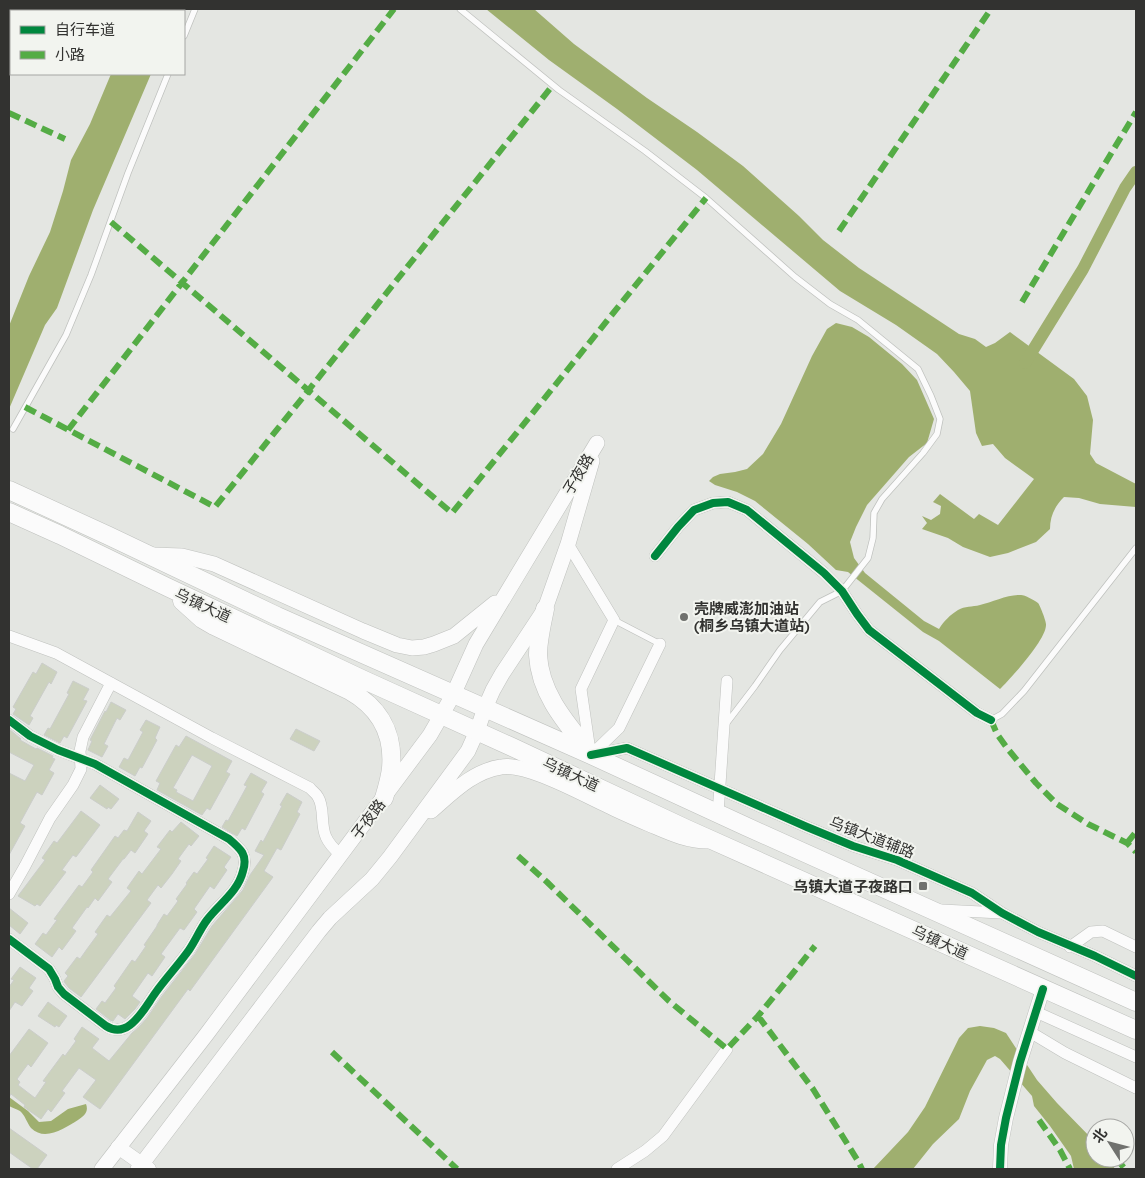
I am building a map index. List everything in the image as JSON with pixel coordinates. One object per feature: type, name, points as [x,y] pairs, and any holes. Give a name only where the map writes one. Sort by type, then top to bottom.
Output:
[{"type":"main road","name":"子夜路","points":[[102,1169],[206,1035],[430,735],[453,695],[476,644],[596,444],[568,544]]},
{"type":"main road","name":"乌镇大道","points":[[9,490],[277,616],[591,755],[1136,1002]]},
{"type":"main road","name":"乌镇大道","points":[[9,512],[442,716],[714,841],[1136,1030]]},
{"type":"main road","points":[[568,544],[545,609],[538,656],[541,674],[557,710],[591,755]]},
{"type":"main road","points":[[148,555],[182,556],[214,564],[363,631],[397,645],[412,648],[429,645],[454,636],[483,614],[507,592]]},
{"type":"main road","points":[[167,587],[191,610],[214,626],[350,691],[368,703],[378,713],[385,725],[390,740],[390,778],[384,798]]},
{"type":"main road","points":[[143,1167],[319,930],[372,878],[390,857],[468,752],[478,731],[485,708],[502,674],[545,609]]},
{"type":"main road","points":[[410,830],[462,784],[486,771],[502,766],[517,767],[561,783],[676,835],[694,841],[714,841]]},
{"type":"main road","points":[[766,864],[777,840]]},
{"type":"street","points":[[655,556],[694,510],[713,503],[728,502],[747,510],[824,573],[842,591],[870,630],[977,713],[991,720]]},
{"type":"street","points":[[568,544],[614,620],[581,689],[591,755]]},
{"type":"street","points":[[9,636],[56,653],[205,734],[310,788],[321,802],[326,838],[331,846],[341,855]]},
{"type":"street","points":[[591,755],[619,728],[660,644]]},
{"type":"street","points":[[718,814],[727,681]]},
{"type":"street","points":[[9,894],[50,818],[73,785],[81,769],[80,751],[83,737],[111,683]]},
{"type":"street","points":[[9,720],[30,736],[58,750],[96,764],[229,839],[240,848],[245,858],[244,871],[238,884],[206,921],[199,936],[139,1016],[130,1026],[119,1030],[113,1030],[106,1026],[64,994],[49,970],[9,939]]},
{"type":"street","name":"乌镇大道辅路","points":[[591,755],[627,748],[822,833],[853,846],[897,860],[972,893],[1002,913],[1038,932],[1136,976]]},
{"type":"street","points":[[930,910],[1002,913]]},
{"type":"street","points":[[1070,947],[1092,932],[1103,931],[1136,947]]},
{"type":"street","points":[[1000,1169],[1001,1145],[1013,1088],[1043,989]]},
{"type":"street","points":[[1036,1012],[1136,1057]]},
{"type":"street","points":[[1029,1034],[1136,1088]]},
{"type":"street","points":[[617,1169],[645,1151],[663,1136],[727,1049]]},
{"type":"street","points":[[118,1147],[143,1167]]},
{"type":"lane","points":[[185,34],[195,9]]},
{"type":"lane","points":[[460,9],[559,90],[645,150],[706,198],[796,277],[830,304],[858,320],[918,369],[940,419],[937,434],[923,453],[882,499],[874,513],[873,538],[868,558],[842,591],[820,602],[780,650],[755,686],[724,725]]},
{"type":"lane","points":[[13,429],[66,335],[92,275],[128,173],[168,75]]},
{"type":"lane","points":[[991,720],[1002,714],[1024,691],[1136,548]]},
{"type":"lane","points":[[614,620],[660,644]]},
{"type":"shaded area","points":[[138,9],[178,9],[178,10]]},
{"type":"shaded area","points":[[486,9],[534,9],[574,44],[743,166],[823,240],[859,268],[959,334],[975,339],[986,347],[1010,332],[1074,379],[1087,396],[1093,420],[1090,454],[1096,463],[1136,484],[1136,507],[1100,504],[1079,498],[1064,497],[1054,512],[1050,529],[1036,542],[1008,553],[990,557],[963,547],[948,538],[922,529],[927,523],[922,516],[931,520],[940,514],[941,506],[933,502],[940,494],[974,519],[979,514],[998,525],[1034,479],[1005,458],[993,444],[982,446],[976,433],[970,391],[937,354],[896,325],[840,291],[697,170],[549,60]]},
{"type":"shaded area","points":[[111,75],[151,75],[93,210],[57,308],[45,325],[9,409],[9,326],[29,276],[50,232],[71,160],[90,124]]},
{"type":"shaded area","points":[[836,323],[852,327],[869,337],[902,364],[917,380],[934,419],[927,443],[909,457],[867,505],[850,542],[854,558],[865,573],[924,621],[939,629],[950,616],[963,608],[1016,595],[1025,596],[1038,603],[1046,622],[1045,631],[1028,658],[1000,689],[939,641],[923,632],[848,572],[836,570],[808,544],[755,501],[709,481],[720,474],[747,469],[763,454],[781,424],[812,356],[827,329]]},
{"type":"shaded area","points":[[980,1026],[994,1028],[1006,1033],[1037,1080],[1085,1132],[1085,1168],[1115,1169],[1074,1169],[1071,1156],[1034,1106],[1032,1096],[1000,1059],[995,1056],[987,1060],[970,1091],[959,1119],[933,1144],[913,1169],[873,1169],[908,1132],[925,1107],[959,1038],[968,1028]]},
{"type":"shaded area","points":[[9,1097],[39,1122],[51,1121],[68,1109],[86,1104],[87,1109],[82,1117],[67,1127],[49,1134],[42,1134],[31,1128],[20,1111],[9,1106]]},
{"type":"building","points":[[42,663],[57,672],[51,684],[49,682],[30,716],[33,718],[29,725],[13,714],[16,709],[13,707],[33,672],[36,674]]},
{"type":"building","points":[[73,681],[89,689],[83,700],[87,701],[67,738],[64,736],[60,743],[44,735],[48,728],[50,729],[69,694],[67,693]]},
{"type":"building","points":[[111,702],[126,710],[120,720],[117,718],[104,744],[108,746],[102,757],[88,750],[92,741],[90,740]]},
{"type":"building","points":[[146,720],[160,727],[155,738],[157,740],[142,768],[140,767],[135,776],[119,767],[124,758],[128,760],[143,732],[140,730]]},
{"type":"building","points":[[9,729],[20,740],[53,756],[52,758],[55,759],[49,770],[54,773],[42,795],[37,792],[32,801],[20,823],[25,826],[9,855],[9,773],[25,781],[34,765],[9,752]]},
{"type":"building","points":[[296,729],[320,741],[314,751],[290,739]]},
{"type":"building","points":[[186,736],[232,761],[226,772],[230,774],[210,810],[207,808],[202,815],[157,790],[160,783],[156,781],[176,745],[179,747]],"holes":[[[192,755],[212,766],[193,801],[176,792],[177,790],[173,788]]]},
{"type":"building","points":[[251,773],[267,782],[261,792],[264,794],[245,830],[242,828],[237,836],[222,827],[226,820],[228,821],[247,786],[244,785]]},
{"type":"building","points":[[100,785],[119,799],[111,809],[108,807],[107,809],[90,798]]},
{"type":"building","points":[[287,793],[302,802],[297,812],[300,814],[281,850],[277,848],[264,871],[273,877],[190,991],[188,989],[100,1109],[83,1097],[96,1080],[79,1068],[62,1091],[65,1093],[51,1112],[48,1109],[41,1119],[24,1107],[25,1105],[11,1094],[9,1097],[9,1056],[29,1029],[48,1043],[31,1067],[28,1064],[17,1079],[20,1082],[18,1085],[35,1098],[46,1082],[43,1081],[63,1054],[65,1056],[76,1041],[74,1039],[82,1027],[99,1039],[92,1048],[109,1061],[147,1018],[195,954],[212,926],[243,890],[250,875],[264,855],[255,851],[261,840],[263,842]]},
{"type":"building","points":[[81,811],[100,825],[76,857],[73,855],[62,870],[66,872],[40,906],[37,904],[35,906],[18,896],[45,860],[42,858],[54,841],[57,843]]},
{"type":"building","points":[[138,812],[151,821],[144,831],[148,834],[135,853],[131,850],[123,859],[108,879],[112,882],[98,901],[95,898],[87,907],[72,928],[76,931],[62,950],[59,947],[52,957],[35,944],[43,933],[46,935],[57,920],[54,919],[79,885],[82,887],[93,872],[91,870],[115,836],[118,838],[124,830],[127,831]]},
{"type":"building","points":[[181,822],[199,836],[191,846],[189,844],[178,859],[181,861],[161,888],[158,885],[147,900],[151,903],[81,997],[65,983],[64,981],[68,976],[65,973],[77,957],[80,959],[98,934],[95,932],[107,915],[110,917],[131,891],[127,888],[139,871],[142,874],[161,849],[157,847],[170,830],[172,832]]},
{"type":"building","points":[[214,846],[231,857],[224,867],[227,870],[214,889],[210,886],[194,909],[197,912],[184,930],[180,928],[161,954],[165,957],[152,976],[148,973],[132,996],[140,1002],[135,1009],[125,1019],[118,1014],[113,1021],[110,1020],[96,1009],[102,1001],[105,1003],[132,960],[135,962],[164,914],[167,916],[178,901],[176,899],[186,883],[194,872],[197,874],[208,859],[206,858]]},
{"type":"building","points":[[9,908],[28,923],[20,934],[9,925]]},
{"type":"building","points":[[20,967],[36,978],[29,988],[33,991],[22,1006],[15,1002],[9,1011],[9,987],[14,980],[11,979]]},
{"type":"building","points":[[48,1002],[67,1016],[59,1027],[56,1025],[55,1027],[38,1016]]},
{"type":"building","points":[[9,1128],[47,1155],[37,1169],[33,1169],[9,1152]]},
{"type":"waterway","points":[[1025,363],[1083,269],[1125,188],[1136,172]]},
{"type":"marked path","points":[[68,430],[394,9]]},
{"type":"marked path","points":[[839,231],[991,9]]},
{"type":"marked path","points":[[25,407],[215,507],[553,85]]},
{"type":"marked path","points":[[1022,302],[1136,112]]},
{"type":"marked path","points":[[9,113],[65,139]]},
{"type":"marked path","points":[[111,222],[452,513],[706,198]]},
{"type":"marked path","points":[[991,720],[997,734],[1007,748],[1036,783],[1057,804],[1088,824],[1127,843],[1136,852]]},
{"type":"marked path","points":[[1127,843],[1136,832]]},
{"type":"marked path","points":[[518,856],[669,1001],[727,1049],[758,1016],[815,946]]},
{"type":"marked path","points":[[758,1016],[813,1089],[862,1169]]},
{"type":"marked path","points":[[332,1052],[457,1169]]},
{"type":"marked path","points":[[1039,1120],[1060,1150],[1070,1169]]},
{"type":"cycle path","points":[[655,556],[694,510],[713,503],[728,502],[747,510],[824,573],[842,591],[869,630],[977,713],[991,720]]},
{"type":"cycle path","points":[[9,720],[30,736],[58,750],[95,764],[229,839],[240,849],[245,861],[241,878],[233,892],[207,920],[189,950],[141,1014],[134,1022],[121,1029],[112,1029],[106,1026],[64,994],[58,987],[49,969],[9,939]]},
{"type":"cycle path","points":[[591,755],[627,748],[807,827],[853,846],[897,860],[972,893],[1002,913],[1038,932],[1136,976]]},
{"type":"cycle path","points":[[1000,1169],[1001,1145],[1006,1118],[1020,1062],[1043,989]]},
{"type":"place","name":"壳牌威澎加油站 (桐乡乌镇大道站)","points":[[684,617]]},
{"type":"place","name":"乌镇大道子夜路口","points":[[923,886]]}]
